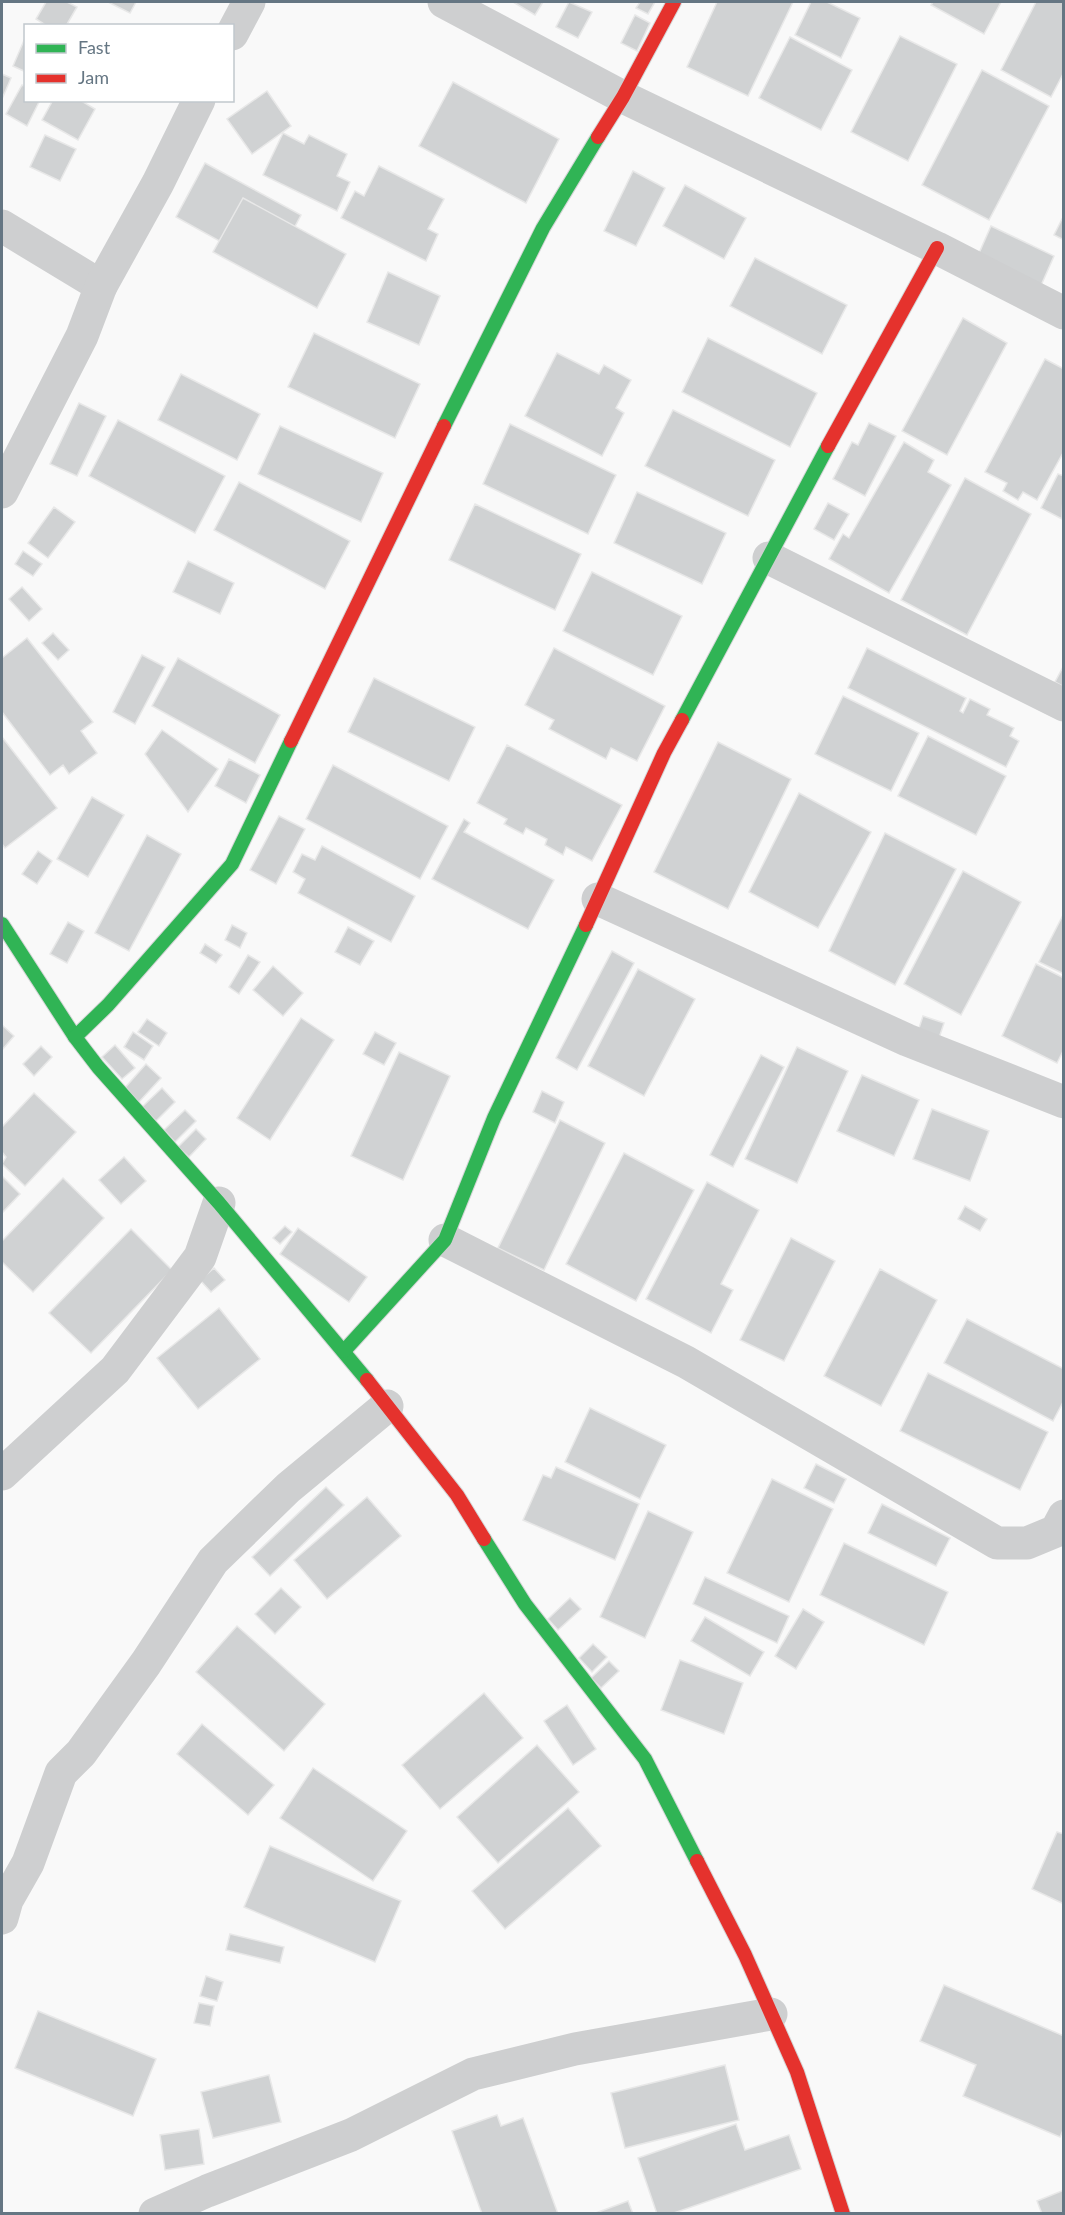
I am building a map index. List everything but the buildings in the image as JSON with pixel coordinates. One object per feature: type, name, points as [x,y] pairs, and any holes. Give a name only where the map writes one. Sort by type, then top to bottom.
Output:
[{"type":"street","points":[[234,30],[249,2]]},
{"type":"street","points":[[444,2],[623,97],[938,248],[1064,313]]},
{"type":"street","points":[[75,1037],[108,1005],[232,864],[393,530],[543,228],[623,97],[674,2]]},
{"type":"street","points":[[2,492],[82,336],[101,286],[158,183],[198,102]]},
{"type":"street","points":[[2,226],[101,286]]},
{"type":"street","points":[[344,1351],[445,1240],[494,1118],[598,899],[664,753],[820,461],[938,248]]},
{"type":"street","points":[[770,558],[1064,705]]},
{"type":"street","points":[[598,899],[907,1040],[1064,1102]]},
{"type":"street","points":[[2,924],[75,1037],[98,1067],[219,1203],[344,1351],[457,1495],[525,1604],[645,1759],[744,1955],[771,2014],[808,2102],[843,2214]]},
{"type":"street","points":[[2,1474],[115,1370],[200,1257],[219,1203]]},
{"type":"street","points":[[445,1240],[686,1362],[997,1543],[1027,1543],[1037,1539],[1056,1531],[1064,1516]]},
{"type":"street","points":[[2,1918],[7,1900],[28,1863],[61,1773],[81,1753],[140,1672],[213,1561],[288,1488],[387,1406]]},
{"type":"street","points":[[155,2214],[207,2191],[351,2135],[473,2074],[575,2049],[771,2014]]},
{"type":"traffic: fast","points":[[444,426],[543,228],[598,137]]},
{"type":"traffic: fast","points":[[682,720],[828,446]]},
{"type":"traffic: fast","points":[[75,1037],[108,1005],[232,864],[291,741]]},
{"type":"traffic: fast","points":[[2,924],[75,1037],[98,1067],[219,1203],[367,1380]]},
{"type":"traffic: fast","points":[[344,1351],[445,1240],[494,1118],[586,925]]},
{"type":"traffic: fast","points":[[484,1539],[525,1604],[645,1759],[697,1861]]},
{"type":"traffic: jam","points":[[598,137],[623,97],[674,2]]},
{"type":"traffic: jam","points":[[828,446],[937,248]]},
{"type":"traffic: jam","points":[[291,741],[444,426]]},
{"type":"traffic: jam","points":[[586,925],[664,753],[682,720]]},
{"type":"traffic: jam","points":[[367,1380],[457,1495],[484,1539]]},
{"type":"traffic: jam","points":[[697,1861],[745,1955],[797,2072],[843,2214]]}]
